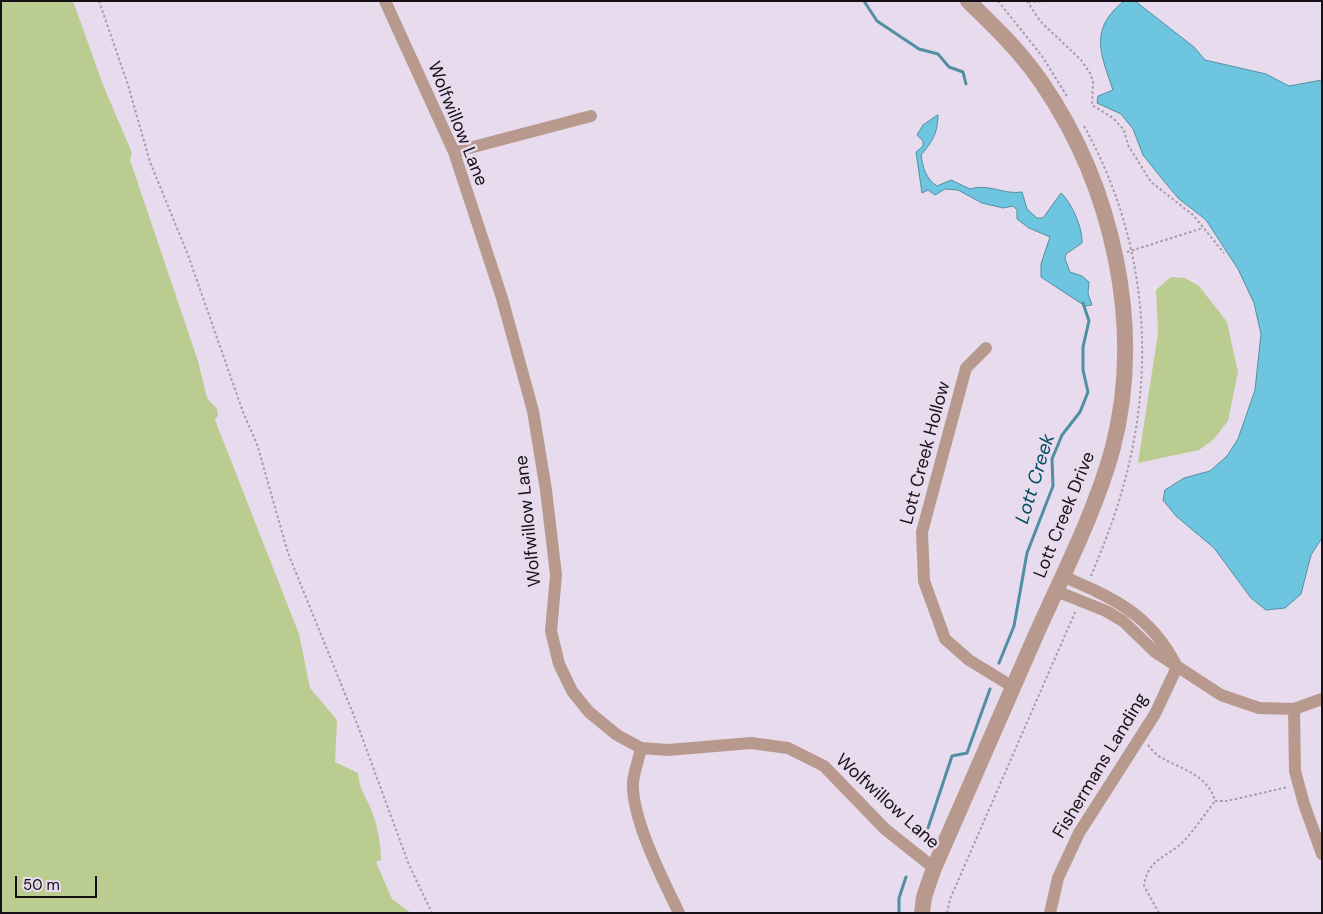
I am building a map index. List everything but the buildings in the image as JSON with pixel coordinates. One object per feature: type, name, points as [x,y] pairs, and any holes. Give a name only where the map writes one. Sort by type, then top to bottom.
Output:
[{"type":"street","name":"Wolfwillow Lane","points":[[386,1],[454,152],[502,298],[533,411],[546,490],[556,575],[551,631],[559,664],[572,691],[589,712],[617,735],[641,748],[668,750],[751,743],[788,748],[824,766],[885,829],[934,868]]},
{"type":"street","name":"Lott Creek Drive","points":[[922,913],[924,897],[934,868],[1100,489],[1119,418],[1125,352],[1121,287],[1115,255],[1092,178],[1061,113],[1020,54],[968,1]]},
{"type":"street","points":[[454,152],[591,116]]},
{"type":"street","name":"Lott Creek Hollow","points":[[986,348],[966,368],[922,532],[924,581],[945,639],[969,660],[1013,687]]},
{"type":"street","points":[[1059,583],[1086,586],[1114,598],[1132,611],[1166,644],[1177,667]]},
{"type":"street","points":[[1059,583],[1080,600],[1123,621],[1155,652],[1228,697],[1259,708],[1294,709],[1322,699]]},
{"type":"street","name":"Fishermans Landing","points":[[1050,913],[1058,878],[1079,833],[1155,714],[1177,667]]},
{"type":"street","points":[[1294,709],[1295,771],[1322,854]]},
{"type":"street","points":[[641,748],[633,782],[637,810],[657,865],[679,913]]},
{"type":"path","points":[[99,1],[128,84],[150,162],[188,255],[243,412],[257,444],[288,553],[356,721],[408,865],[432,913]]},
{"type":"path","points":[[998,1],[1042,56],[1072,104]]},
{"type":"path","points":[[1027,1],[1048,1]]},
{"type":"path","points":[[1027,1],[1040,21],[1081,60],[1090,73],[1093,82],[1092,105],[1096,110],[1112,118],[1124,130],[1128,145],[1150,182],[1193,215],[1224,253]]},
{"type":"path","points":[[1080,120],[1102,158],[1116,192],[1138,279],[1141,329],[1141,384],[1132,449],[1121,494],[1086,586]]},
{"type":"path","points":[[1115,255],[1203,228]]},
{"type":"path","points":[[947,913],[950,899],[965,863],[1080,600]]},
{"type":"path","points":[[1140,739],[1162,758],[1181,766],[1203,781],[1213,794],[1215,801]]},
{"type":"path","points":[[1215,801],[1227,802],[1299,785]]},
{"type":"path","points":[[1159,913],[1144,886],[1145,876],[1154,863],[1182,843],[1215,801]]},
{"type":"green space","points":[[1,1],[73,1],[103,85],[132,153],[130,160],[198,361],[207,398],[217,409],[218,415],[215,420],[299,634],[310,688],[337,720],[335,762],[358,773],[360,785],[372,811],[378,833],[381,860],[376,862],[392,899],[411,913],[1,913]]},
{"type":"green space","points":[[1171,277],[1185,278],[1199,286],[1227,322],[1238,372],[1228,421],[1213,440],[1199,450],[1138,463],[1158,333],[1156,290]]},
{"type":"water","points":[[1124,1],[1135,1],[1194,47],[1205,60],[1266,74],[1289,86],[1322,80],[1322,538],[1311,555],[1301,594],[1285,608],[1266,610],[1251,598],[1214,548],[1176,516],[1163,500],[1165,490],[1184,478],[1210,471],[1227,456],[1238,439],[1255,390],[1261,334],[1254,303],[1238,269],[1206,220],[1178,198],[1159,175],[1143,155],[1133,129],[1121,114],[1097,103],[1098,96],[1113,90],[1104,64],[1100,42],[1102,31],[1113,11]]},
{"type":"water","points":[[938,115],[934,137],[921,155],[924,169],[930,180],[937,186],[951,180],[970,189],[983,187],[1009,192],[1022,192],[1027,209],[1037,218],[1043,218],[1061,193],[1073,210],[1082,237],[1082,243],[1066,254],[1065,259],[1070,272],[1082,276],[1089,282],[1088,294],[1092,305],[1085,306],[1041,277],[1041,264],[1050,237],[1029,228],[1017,219],[1017,210],[1013,206],[1003,208],[982,203],[958,190],[945,189],[935,195],[928,190],[922,193],[916,152],[923,146],[923,141],[917,135],[923,125]]},
{"type":"waterway","name":"Lott Creek","points":[[864,1],[877,21],[919,49],[938,54],[949,67],[963,72],[966,84]]},
{"type":"waterway","name":"Lott Creek","points":[[999,663],[1014,626],[1027,553],[1053,486],[1052,459],[1062,435],[1080,412],[1088,392],[1083,370],[1083,347],[1089,321],[1083,303]]},
{"type":"waterway","name":"Lott Creek","points":[[928,828],[952,756],[967,753],[990,689]]},
{"type":"waterway","points":[[899,913],[899,898],[906,877]]}]
